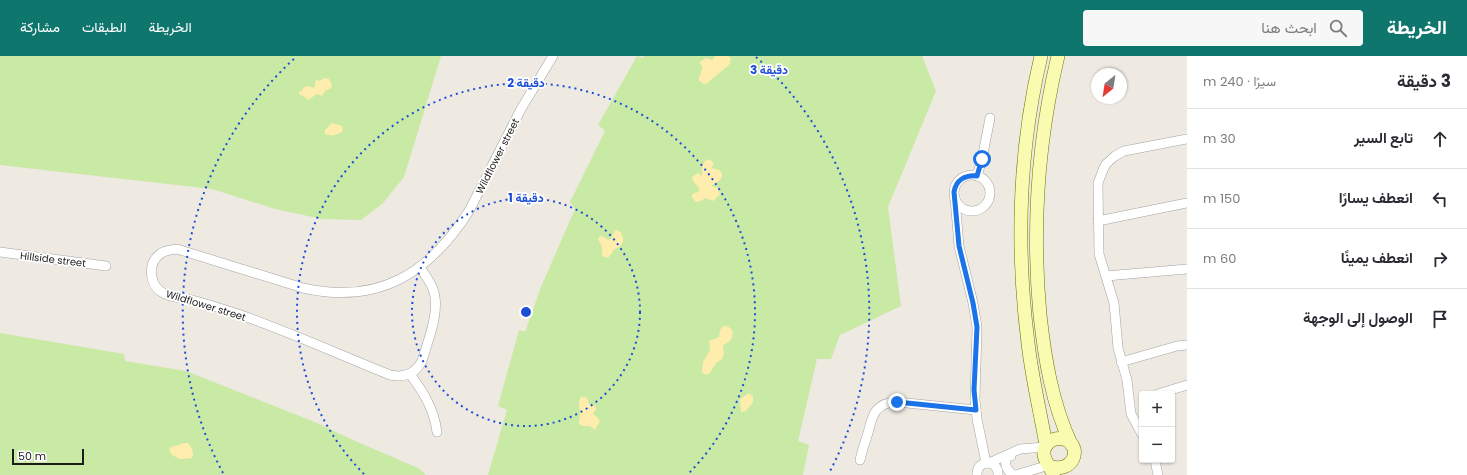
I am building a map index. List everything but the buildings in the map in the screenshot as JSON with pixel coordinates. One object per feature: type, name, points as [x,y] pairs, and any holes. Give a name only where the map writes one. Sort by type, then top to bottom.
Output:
[{"type":"street","name":"Wildflower street","points":[[410,374],[404,376],[390,375],[249,318],[206,304],[166,294],[157,289],[152,281],[151,271],[154,262],[159,255],[168,250],[177,250],[303,288],[318,291],[348,293],[364,291],[386,285],[407,276],[420,268],[435,255],[459,227],[469,211],[521,109],[553,56]]},
{"type":"street","points":[[1041,56],[1026,146],[1021,210],[1021,259],[1028,344],[1034,388],[1046,446]]},
{"type":"street","points":[[1058,56],[1040,165],[1037,215],[1038,278],[1043,342],[1049,379],[1060,420],[1074,448],[1076,473]]},
{"type":"street","points":[[977,176],[990,118]]},
{"type":"street","points":[[1139,429],[1131,414],[1127,380],[1118,348],[1114,303],[1099,254],[1098,183],[1103,170],[1111,159],[1124,151],[1187,138]]},
{"type":"street","points":[[955,198],[960,206],[969,211],[980,209],[984,206],[990,197],[990,192],[986,182],[977,176],[966,176],[961,179],[955,187],[955,198],[957,232],[977,327],[974,390],[976,410],[987,463]]},
{"type":"street","points":[[1098,221],[1187,203]]},
{"type":"street","points":[[957,232],[969,211]]},
{"type":"street","name":"Hillside street","points":[[0,252],[106,266]]},
{"type":"street","points":[[420,268],[433,289],[435,308],[422,361],[419,367],[410,374],[422,390],[431,406],[438,432]]},
{"type":"street","points":[[1106,276],[1187,269]]},
{"type":"street","points":[[1121,362],[1177,346],[1187,345]]},
{"type":"street","points":[[1168,391],[1187,385]]},
{"type":"street","points":[[860,460],[873,415],[880,406],[886,403],[897,402],[976,410]]},
{"type":"street","points":[[1051,469],[1044,459],[1044,450],[1050,441],[1061,438],[1067,440],[1071,444]]},
{"type":"street","points":[[977,475],[979,467],[987,463],[1008,456],[1021,454],[1029,449],[1046,446]]},
{"type":"street","points":[[1008,456],[1006,459],[1006,467],[1015,475],[1051,469],[1061,469],[1071,464],[1074,459]]},
{"type":"street","points":[[987,463],[995,466],[998,475]]},
{"type":"street","points":[[1156,463],[1158,475]]},
{"type":"green space","points":[[0,56],[441,56],[404,177],[383,203],[361,220],[322,219],[275,209],[212,189],[0,165]]},
{"type":"green space","points":[[637,56],[643,58],[644,56],[922,56],[936,91],[888,207],[901,306],[840,335],[831,359],[817,359],[798,441],[809,445],[803,475],[488,475],[507,410],[498,406],[519,330],[525,332],[541,287],[575,209],[570,202],[605,131],[598,125]]},
{"type":"green space","points":[[0,333],[124,354],[125,361],[186,371],[317,423],[418,468],[426,475],[0,475]]},
{"type":"sand","points":[[715,56],[728,56],[731,58],[730,64],[706,84],[702,83],[699,79],[702,71],[700,62],[706,58],[712,60]]},
{"type":"sand","points":[[324,78],[329,79],[332,85],[331,88],[325,91],[322,96],[317,94],[308,100],[299,94],[304,87],[308,86],[314,88],[316,80],[320,81]]},
{"type":"sand","points":[[332,123],[342,126],[343,131],[334,135],[325,134],[325,130]]},
{"type":"sand","points":[[710,159],[714,164],[711,168],[719,170],[722,173],[720,180],[711,186],[718,188],[720,194],[713,201],[705,198],[696,202],[692,196],[699,191],[699,188],[693,181],[692,177],[698,173],[702,176],[702,166],[705,161]]},
{"type":"sand","points":[[615,230],[619,231],[622,235],[622,243],[619,247],[614,249],[609,257],[604,257],[602,255],[602,247],[598,239],[600,236],[608,240],[611,239]]},
{"type":"sand","points":[[723,326],[730,328],[733,334],[732,337],[723,345],[724,353],[722,359],[716,363],[710,373],[706,375],[702,372],[703,362],[710,350],[709,341],[719,337],[720,330]]},
{"type":"sand","points":[[749,393],[753,397],[753,402],[746,411],[741,412],[740,399]]},
{"type":"sand","points":[[581,397],[586,397],[589,404],[595,406],[596,409],[593,414],[600,421],[595,430],[590,426],[583,426],[579,424],[579,403]]},
{"type":"sand","points":[[188,443],[193,452],[192,458],[180,459],[172,455],[169,450],[171,447]]},
{"type":"route","points":[[897,402],[976,410],[974,390],[978,339],[976,314],[959,246],[954,192],[955,187],[961,179],[966,176],[977,176],[982,159]]}]
